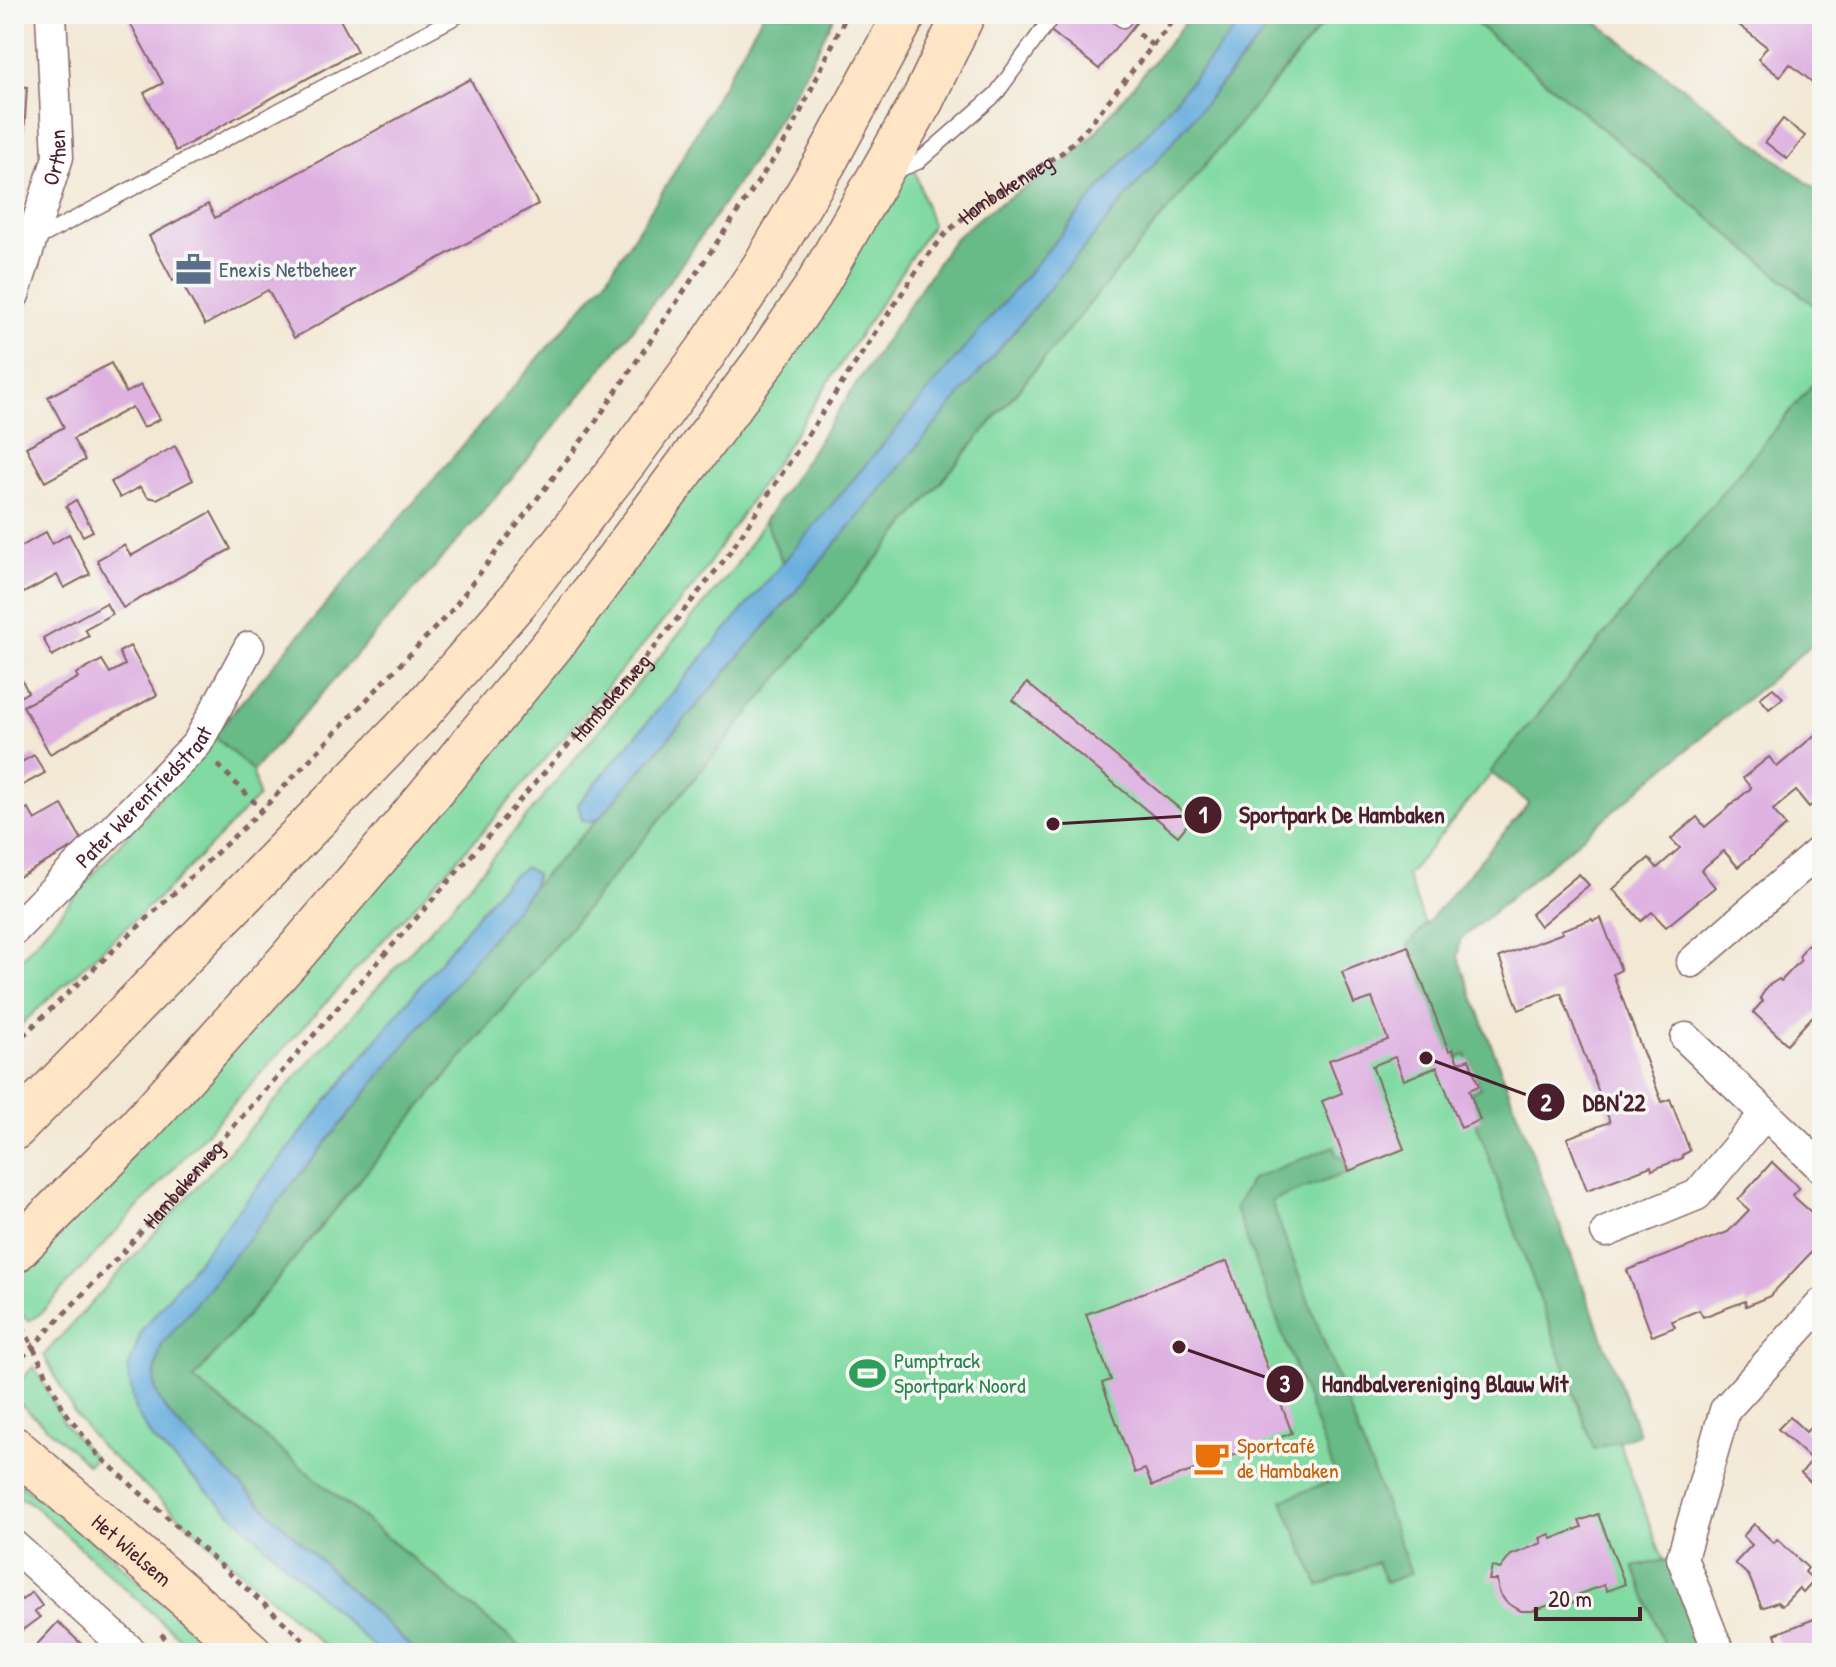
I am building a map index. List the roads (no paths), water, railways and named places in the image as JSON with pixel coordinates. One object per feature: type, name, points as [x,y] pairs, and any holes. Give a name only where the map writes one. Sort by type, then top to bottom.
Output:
[{"type":"main road","points":[[14,1129],[419,714],[517,601],[626,461],[763,267],[826,161],[905,14]]},
{"type":"main road","points":[[14,1252],[138,1128],[289,960],[559,637],[763,363],[815,288],[923,99],[964,14]]},
{"type":"main road","name":"Het Wielsem","points":[[14,1448],[251,1653]]},
{"type":"street","name":"Orthen","points":[[14,295],[23,239],[58,157],[51,14]]},
{"type":"street","name":"Pater Werenfriedstraat","points":[[14,930],[197,744],[249,647]]},
{"type":"street","points":[[1692,962],[1822,849]]},
{"type":"street","points":[[1686,1038],[1822,1168]]},
{"type":"street","points":[[1606,1232],[1697,1195],[1765,1114]]},
{"type":"street","points":[[1719,1653],[1682,1558],[1725,1410],[1822,1303]]},
{"type":"street","points":[[14,1546],[133,1653]]},
{"type":"lane","points":[[23,239],[461,14]]},
{"type":"lane","points":[[880,178],[918,162],[996,94],[1054,14]]},
{"type":"lane","points":[[1114,14],[1123,20],[1128,14]]},
{"type":"water","points":[[1248,14],[1280,14],[795,592],[601,816],[594,821],[582,820],[578,804]]},
{"type":"water","points":[[525,867],[536,874],[532,888],[162,1345],[155,1370],[157,1395],[177,1424],[417,1653],[380,1653],[153,1440],[135,1410],[128,1370],[142,1330],[504,882]]},
{"type":"place","name":"Enexis Netbeheer","points":[[193,269]]},
{"type":"place","name":"Sportpark De Hambaken","points":[[1053,824]]},
{"type":"place","name":"DBN'22","points":[[1426,1058]]},
{"type":"place","name":"Handbalvereniging Blauw Wit","points":[[1179,1347]]},
{"type":"place","name":"Pumptrack Sportpark Noord","points":[[868,1373]]},
{"type":"place","name":"Sportcafé de Hambaken","points":[[1211,1458]]}]
